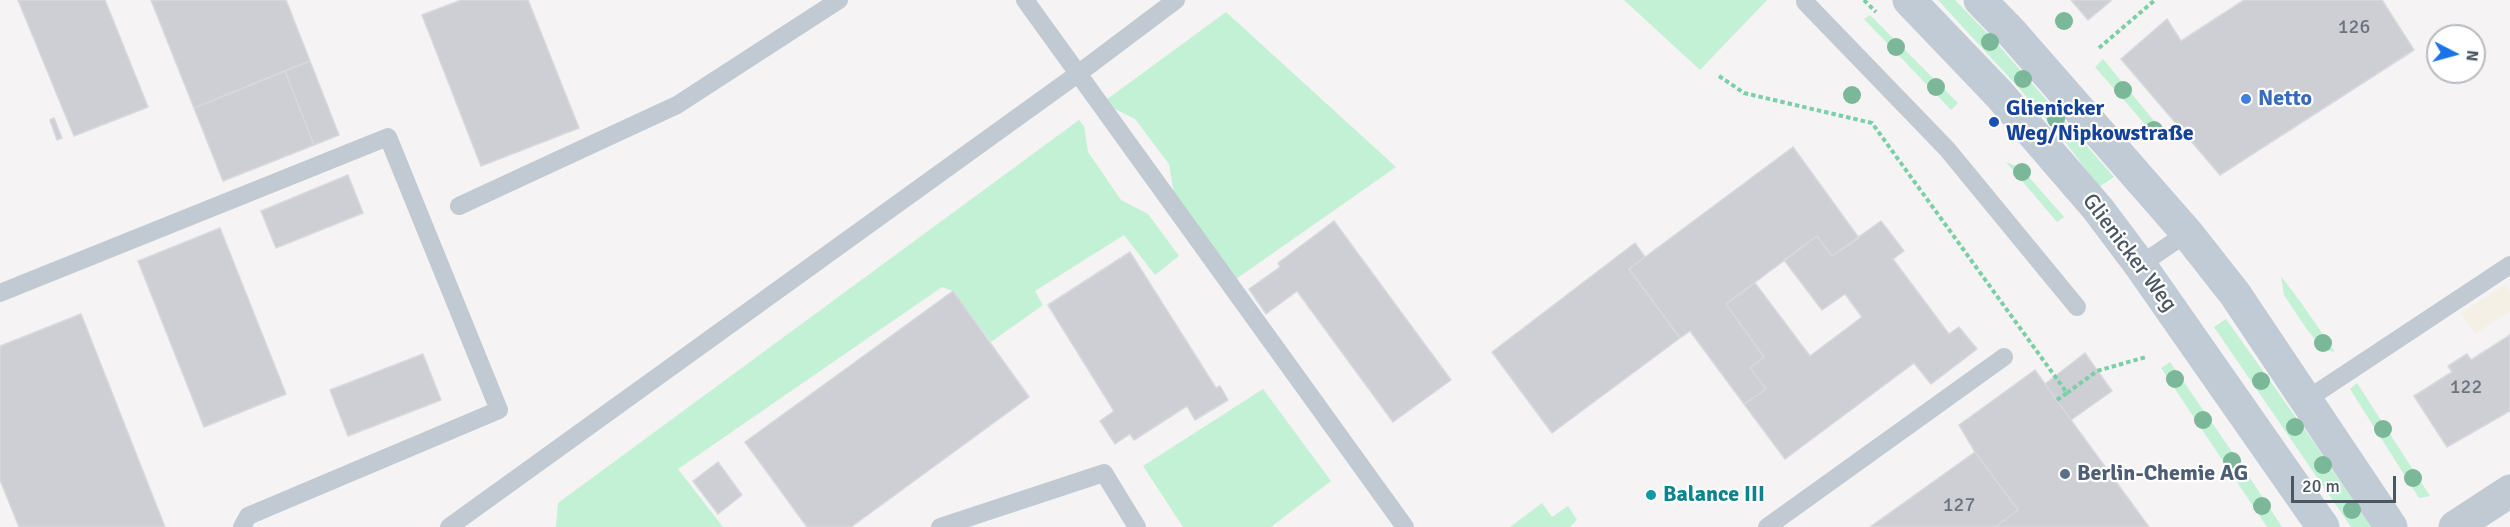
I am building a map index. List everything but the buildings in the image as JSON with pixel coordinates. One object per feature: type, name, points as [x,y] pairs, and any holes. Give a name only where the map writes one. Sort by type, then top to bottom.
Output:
[{"type":"main road","name":"Glienicker Weg","points":[[1909,0],[1999,94],[2098,209],[2140,265],[2323,527]]},
{"type":"main road","points":[[1980,0],[2012,33],[2187,233],[2235,294],[2391,527]]},
{"type":"street","points":[[2455,527],[2510,491]]},
{"type":"lane","points":[[459,206],[677,105],[839,0]]},
{"type":"lane","points":[[1025,0],[1405,527]]},
{"type":"lane","points":[[452,526],[1176,0]]},
{"type":"lane","points":[[1807,0],[1804,2],[1947,149],[2077,308]]},
{"type":"lane","points":[[0,293],[388,137],[499,410],[248,516],[242,527]]},
{"type":"lane","points":[[2140,265],[2187,233]]},
{"type":"lane","points":[[2306,400],[2510,265]]},
{"type":"lane","points":[[1767,527],[2004,357]]},
{"type":"lane","points":[[940,527],[1104,472],[1137,527]]},
{"type":"path","points":[[2099,48],[2155,0]]},
{"type":"path","points":[[1719,76],[1744,93],[1872,123],[2067,393]]},
{"type":"path","points":[[2057,400],[2097,371],[2146,357]]},
{"type":"green space","points":[[1624,0],[1767,0],[1700,70]]},
{"type":"green space","points":[[1938,0],[1955,0],[1994,40],[2114,177],[2099,187],[2063,139]]},
{"type":"green space","points":[[1226,12],[1396,167],[1236,279],[1174,194],[1169,164],[1135,119],[1113,108],[1106,100]]},
{"type":"green space","points":[[1870,15],[1958,103],[1951,110],[1864,19]]},
{"type":"green space","points":[[2103,59],[2164,133],[2157,138],[2095,67]]},
{"type":"green space","points":[[1079,120],[1084,126],[1088,152],[1121,200],[1148,214],[1179,256],[1155,275],[1124,235],[1035,291],[1043,305],[991,342],[953,291],[942,287],[678,469],[723,527],[556,527],[558,503]]},
{"type":"green space","points":[[2006,162],[2021,168],[2064,217],[2057,222]]},
{"type":"green space","points":[[2281,276],[2335,352],[2322,349],[2306,328],[2284,295]]},
{"type":"green space","points":[[2226,319],[2371,527],[2351,527],[2214,327]]},
{"type":"green space","points":[[2170,362],[2282,527],[2267,527],[2161,368]]},
{"type":"green space","points":[[2357,383],[2430,496],[2419,498],[2350,389]]},
{"type":"green space","points":[[1263,389],[1331,481],[1271,527],[1183,527],[1143,466]]},
{"type":"green space","points":[[1542,503],[1552,517],[1568,506],[1577,520],[1570,527],[1510,527]]},
{"type":"sand","points":[[2505,285],[2510,293],[2510,311],[2475,334],[2461,313]]},
{"type":"place","name":"Netto","points":[[2246,99]]},
{"type":"place","name":"Glienicker Weg/Nipkowstraße","points":[[1994,122]]},
{"type":"place","name":"Berlin-Chemie AG","points":[[2065,474]]},
{"type":"place","name":"Balance III","points":[[1651,495]]}]
